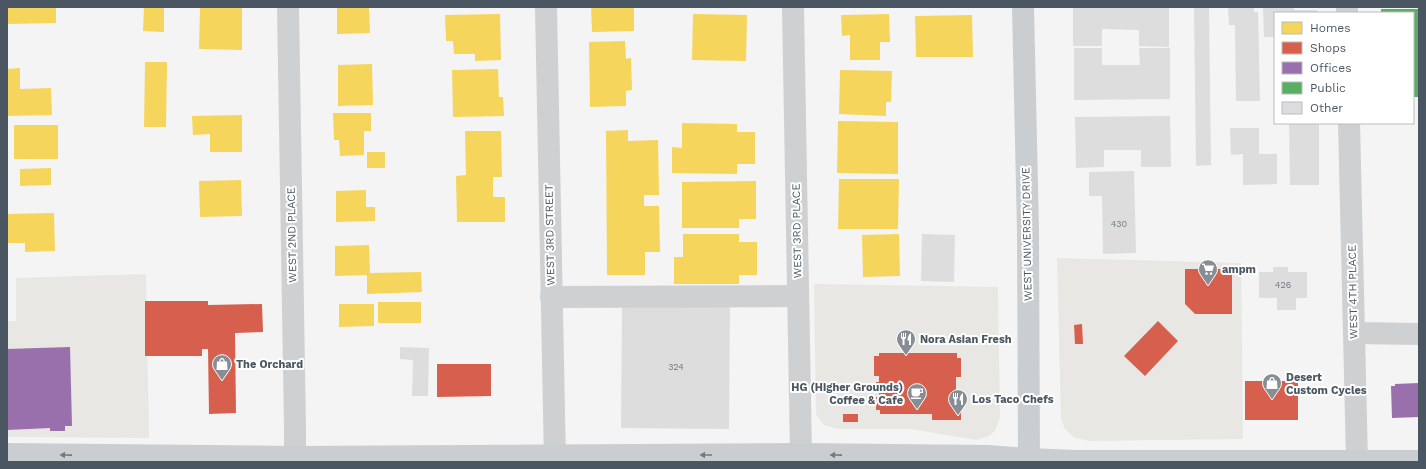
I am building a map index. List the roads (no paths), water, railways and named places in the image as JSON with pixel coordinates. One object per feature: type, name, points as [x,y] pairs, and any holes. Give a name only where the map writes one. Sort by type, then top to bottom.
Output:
[{"type":"main road","name":"WEST UNIVERSITY DRIVE","points":[[1023,7],[1028,231],[1029,461]]},
{"type":"main road","points":[[7,454],[89,459],[555,459],[801,454],[988,456],[1029,461],[1419,461]]},
{"type":"street","name":"WEST 2ND PLACE","points":[[288,7],[295,429],[294,460]]},
{"type":"street","name":"WEST 3RD STREET","points":[[546,7],[555,459]]},
{"type":"street","name":"WEST 3RD PLACE","points":[[794,7],[801,454]]},
{"type":"street","name":"WEST 4TH PLACE","points":[[1350,124],[1357,461]]},
{"type":"street","points":[[551,297],[798,296]]},
{"type":"street","points":[[1354,333],[1419,334]]},
{"type":"place","name":"ampm","points":[[1208,286]]},
{"type":"place","name":"Nora Asian Fresh","points":[[906,356]]},
{"type":"place","name":"The Orchard","points":[[222,381]]},
{"type":"place","name":"Desert Custom Cycles","points":[[1272,400]]},
{"type":"place","name":"HG (Higher Grounds) Coffee & Cafe","points":[[917,410]]},
{"type":"place","name":"Los Taco Chefs","points":[[958,416]]}]
